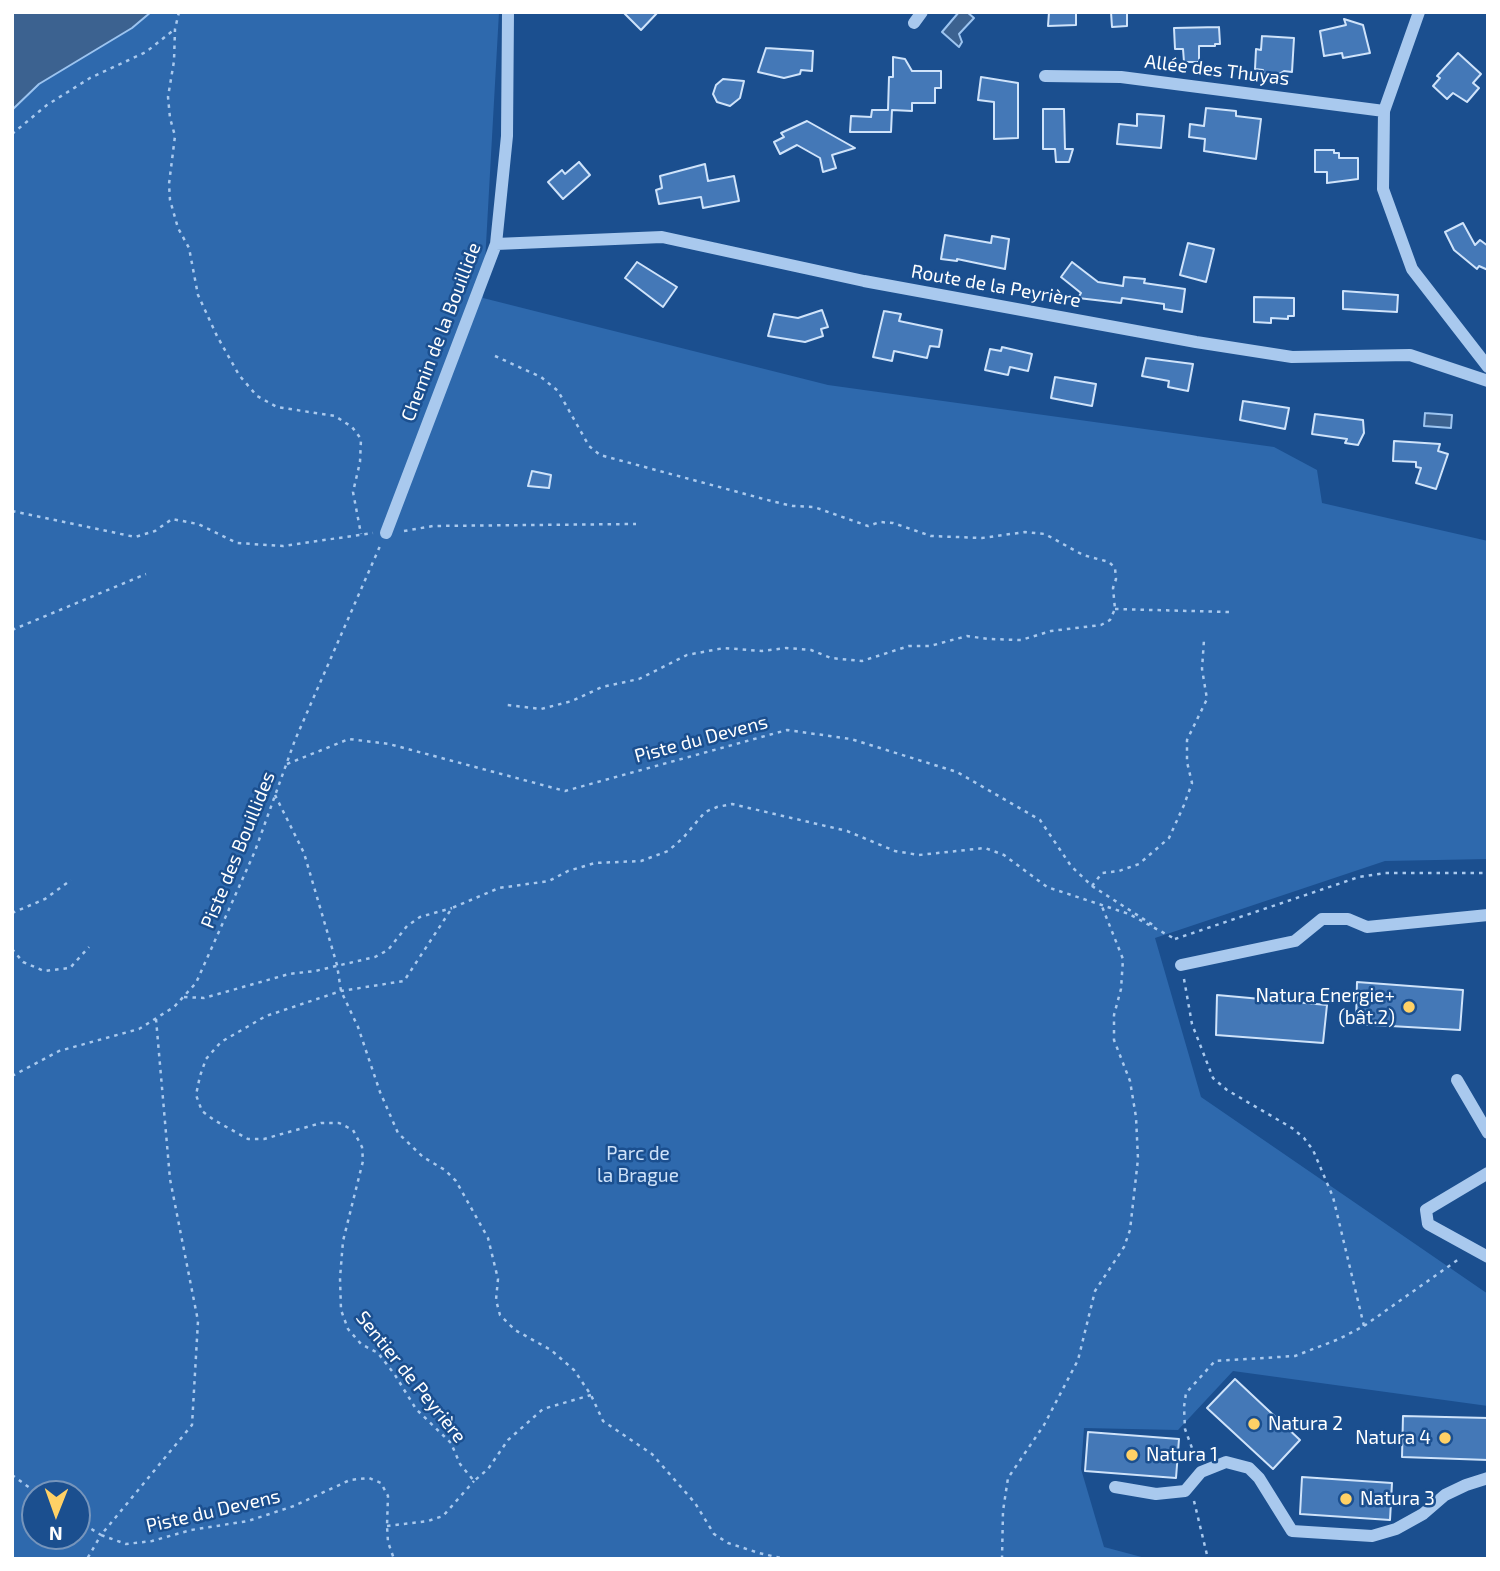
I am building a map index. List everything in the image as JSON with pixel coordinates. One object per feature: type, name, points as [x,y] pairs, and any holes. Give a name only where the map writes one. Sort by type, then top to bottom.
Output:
[{"type":"street","name":"Chemin de la Bouillide","points":[[386,533],[496,244],[507,136],[508,12]]},
{"type":"street","points":[[914,23],[922,12]]},
{"type":"street","points":[[1419,12],[1384,111],[1384,189],[1412,269],[1488,367]]},
{"type":"street","name":"Allée des Thuyas","points":[[1045,76],[1121,77],[1384,111]]},
{"type":"street","name":"Route de la Peyrière","points":[[496,244],[662,237],[864,281],[1292,358],[1410,355],[1488,381]]},
{"type":"street","points":[[1181,965],[1295,941],[1322,919],[1348,919],[1367,927],[1488,915]]},
{"type":"street","points":[[1457,1080],[1488,1133]]},
{"type":"street","points":[[1488,1173],[1426,1210],[1428,1224],[1488,1257]]},
{"type":"street","points":[[1115,1486],[1156,1494],[1185,1491],[1201,1472],[1226,1462],[1250,1468],[1293,1531],[1372,1536],[1396,1529],[1423,1514],[1445,1495],[1488,1478]]},
{"type":"path","points":[[179,12],[169,97],[170,118],[175,136],[169,184],[170,200],[178,228],[189,248],[198,295],[239,375],[257,396],[277,407],[335,416],[352,426],[360,439],[360,462],[354,492],[361,534]]},
{"type":"path","points":[[12,134],[47,105],[90,78],[146,51],[175,29]]},
{"type":"path","points":[[495,356],[541,377],[558,391],[589,446],[600,455],[775,502],[814,507],[868,526],[880,522],[894,523],[931,536],[982,537],[1025,531],[1045,534],[1083,555],[1109,562],[1115,568],[1115,609],[1110,620],[1101,625],[1051,631],[1021,640],[967,636],[930,646],[909,646],[862,661],[831,658],[811,650],[786,648],[762,651],[724,648],[687,655],[639,678],[602,687],[552,707],[541,709],[507,705]]},
{"type":"path","points":[[12,511],[135,537],[155,531],[172,519],[198,524],[237,543],[283,546],[433,526],[636,524]]},
{"type":"path","name":"Piste des Bouillides","points":[[12,1076],[59,1051],[139,1029],[174,1007],[196,983],[255,851],[300,728],[386,533]]},
{"type":"path","points":[[12,629],[146,574]]},
{"type":"path","points":[[1115,609],[1229,612]]},
{"type":"path","points":[[1092,886],[1102,873],[1139,864],[1169,838],[1184,806],[1192,783],[1187,762],[1187,740],[1208,699],[1202,669],[1204,640]]},
{"type":"path","name":"Piste du Devens","points":[[287,764],[349,739],[389,744],[565,791],[788,730],[851,739],[957,772],[1040,820],[1071,866],[1092,886],[1175,939]]},
{"type":"path","points":[[275,795],[304,853],[337,965],[341,991],[358,1027],[380,1092],[398,1133],[423,1157],[445,1170],[456,1181],[488,1238],[498,1279],[496,1300],[500,1315],[515,1330],[551,1350],[574,1370],[591,1395],[603,1421],[652,1454],[695,1503],[714,1534],[728,1543],[785,1559]]},
{"type":"path","points":[[184,997],[204,998],[289,974],[375,957],[388,950],[407,926],[420,917],[452,908],[499,888],[549,881],[568,871],[595,863],[641,861],[668,851],[705,812],[732,804],[847,831],[895,851],[919,855],[985,848],[1004,855],[1047,887],[1129,914],[1175,939],[1359,877],[1385,873],[1488,873]]},
{"type":"path","points":[[12,913],[45,899],[71,880]]},
{"type":"path","points":[[1002,1559],[1003,1511],[1008,1478],[1044,1424],[1078,1360],[1095,1291],[1124,1247],[1130,1230],[1138,1160],[1136,1117],[1130,1082],[1114,1040],[1114,1015],[1121,989],[1123,959],[1101,904]]},
{"type":"path","name":"Sentier de Peyrière","points":[[452,908],[404,981],[341,991],[266,1016],[221,1042],[206,1059],[196,1095],[202,1111],[248,1139],[264,1139],[321,1123],[339,1124],[353,1130],[362,1147],[363,1161],[344,1241],[340,1278],[341,1310],[348,1329],[361,1344],[378,1353],[416,1409],[451,1443],[460,1464],[474,1482]]},
{"type":"path","points":[[12,949],[23,962],[44,971],[70,968],[89,947]]},
{"type":"path","points":[[1181,965],[1192,1024],[1213,1078],[1227,1090],[1292,1128],[1313,1150],[1333,1197],[1364,1326]]},
{"type":"path","name":"Piste du Devens","points":[[156,1018],[170,1179],[198,1321],[192,1425],[101,1535],[125,1544],[248,1521],[294,1506],[350,1480],[369,1478],[381,1483],[388,1496],[388,1542],[394,1559]]},
{"type":"path","points":[[1201,1472],[1185,1429],[1184,1407],[1186,1393],[1216,1361],[1294,1356],[1339,1339],[1364,1326],[1473,1249]]},
{"type":"path","points":[[387,1526],[428,1521],[443,1516],[488,1469],[508,1440],[543,1409],[591,1395]]},
{"type":"path","points":[[1192,1484],[1208,1559]]},
{"type":"path","points":[[87,1559],[101,1535],[91,1529]]},
{"type":"green space","name":"Parc de la Brague","points":[[151,12],[499,12],[483,298],[828,385],[1274,447],[1317,470],[1322,503],[1488,541],[1488,859],[1385,861],[1155,938],[1201,1097],[1488,1294],[1488,1406],[1233,1371],[1178,1430],[1084,1428],[1081,1469],[1104,1547],[1149,1559],[12,1559],[12,110],[39,84],[132,28]]},
{"type":"shaded area","points":[[12,12],[151,12],[132,28],[39,84],[12,110]]},
{"type":"shaded area","points":[[959,12],[967,12],[974,18],[959,34],[962,42],[959,47],[942,32]]},
{"type":"shaded area","points":[[1425,413],[1452,415],[1451,428],[1424,426]]},
{"type":"building","points":[[623,12],[658,12],[641,30]]},
{"type":"building","points":[[1049,12],[1076,12],[1076,25],[1048,26]]},
{"type":"building","points":[[1111,12],[1127,12],[1127,26],[1112,27]]},
{"type":"building","points":[[1344,19],[1363,25],[1370,53],[1343,58],[1342,53],[1324,56],[1320,31],[1346,25]]},
{"type":"building","points":[[1219,27],[1220,44],[1199,46],[1199,62],[1184,62],[1183,49],[1175,49],[1174,28]]},
{"type":"building","points":[[1262,36],[1294,38],[1292,72],[1284,71],[1274,77],[1263,73],[1263,70],[1255,69],[1256,49],[1261,50]]},
{"type":"building","points":[[766,48],[813,51],[812,71],[801,70],[800,74],[784,78],[758,72]]},
{"type":"building","points":[[1458,53],[1481,74],[1473,83],[1479,88],[1467,102],[1453,93],[1447,99],[1433,86],[1440,78],[1437,76]]},
{"type":"building","points":[[893,57],[905,59],[912,71],[941,71],[941,88],[935,88],[935,103],[912,103],[912,111],[892,110],[891,132],[850,132],[851,116],[871,117],[872,110],[888,110],[889,77],[893,77]]},
{"type":"building","points":[[981,77],[1018,83],[1018,138],[994,139],[994,102],[978,100]]},
{"type":"building","points":[[723,79],[744,81],[740,98],[730,106],[717,102],[713,94],[716,85]]},
{"type":"building","points":[[1206,108],[1236,111],[1236,116],[1261,119],[1256,159],[1204,151],[1205,139],[1189,137],[1190,124],[1204,126]]},
{"type":"building","points":[[1043,109],[1064,109],[1065,149],[1073,149],[1069,162],[1056,162],[1055,149],[1043,149]]},
{"type":"building","points":[[1137,114],[1164,116],[1161,148],[1117,144],[1119,124],[1137,126]]},
{"type":"building","points":[[807,121],[855,148],[832,155],[836,168],[823,172],[820,158],[797,145],[780,154],[774,142],[784,137],[781,133]]},
{"type":"building","points":[[1315,150],[1334,150],[1334,153],[1339,153],[1339,158],[1358,158],[1358,179],[1327,183],[1327,172],[1315,172]]},
{"type":"building","points":[[579,162],[590,175],[563,199],[548,182],[562,170],[565,174]]},
{"type":"building","points":[[705,164],[708,181],[734,176],[739,201],[703,208],[701,197],[659,204],[656,190],[662,188],[660,176]]},
{"type":"building","points":[[1463,223],[1475,245],[1480,240],[1488,246],[1488,270],[1479,266],[1477,269],[1454,250],[1445,232]]},
{"type":"building","points":[[945,235],[991,243],[992,236],[1009,239],[1005,269],[957,259],[941,259]]},
{"type":"building","points":[[1188,243],[1214,249],[1206,282],[1180,275]]},
{"type":"building","points":[[637,262],[677,287],[663,307],[625,278]]},
{"type":"building","points":[[1072,262],[1098,282],[1123,286],[1124,277],[1185,289],[1182,312],[1164,309],[1164,304],[1122,298],[1121,303],[1078,298],[1081,293],[1061,277]]},
{"type":"building","points":[[1343,291],[1398,295],[1397,312],[1343,309]]},
{"type":"building","points":[[1254,297],[1294,298],[1294,316],[1288,316],[1288,319],[1271,318],[1271,323],[1254,322]]},
{"type":"building","points":[[822,310],[828,327],[821,329],[823,336],[805,342],[768,336],[774,314],[798,318]]},
{"type":"building","points":[[884,311],[901,314],[899,321],[942,330],[939,347],[930,346],[927,358],[894,351],[892,361],[873,357]]},
{"type":"building","points":[[1002,347],[1032,354],[1028,371],[1010,367],[1008,375],[985,370],[990,349],[1001,351]]},
{"type":"building","points":[[1146,358],[1193,364],[1188,391],[1168,387],[1169,381],[1142,376]]},
{"type":"building","points":[[1055,377],[1096,384],[1092,406],[1051,398]]},
{"type":"building","points":[[1243,401],[1289,408],[1285,429],[1240,420]]},
{"type":"building","points":[[1315,414],[1363,420],[1364,433],[1358,445],[1345,443],[1347,439],[1312,434]]},
{"type":"building","points":[[1394,441],[1440,444],[1438,451],[1448,454],[1436,489],[1416,483],[1421,468],[1416,467],[1416,462],[1393,461]]},
{"type":"building","points":[[532,471],[551,475],[549,488],[528,486]]},
{"type":"building","name":"Natura Energie+ (bât.2)","points":[[1357,982],[1463,990],[1460,1030],[1356,1024]]},
{"type":"building","points":[[1217,995],[1327,1005],[1323,1043],[1216,1035]]},
{"type":"building","name":"Natura 2","points":[[1235,1379],[1300,1440],[1273,1469],[1207,1408]]},
{"type":"building","name":"Natura 4","points":[[1403,1416],[1488,1418],[1488,1460],[1402,1457]]},
{"type":"building","name":"Natura 1","points":[[1088,1432],[1179,1439],[1176,1478],[1085,1471]]},
{"type":"building","name":"Natura 3","points":[[1302,1477],[1392,1483],[1390,1520],[1300,1514]]},
{"type":"place","name":"Natura Energie+ (bât.2)","points":[[1409,1007]]},
{"type":"place","name":"Natura 2","points":[[1254,1424]]},
{"type":"place","name":"Natura 4","points":[[1445,1438]]},
{"type":"place","name":"Natura 1","points":[[1132,1455]]},
{"type":"place","name":"Natura 3","points":[[1346,1499]]}]
